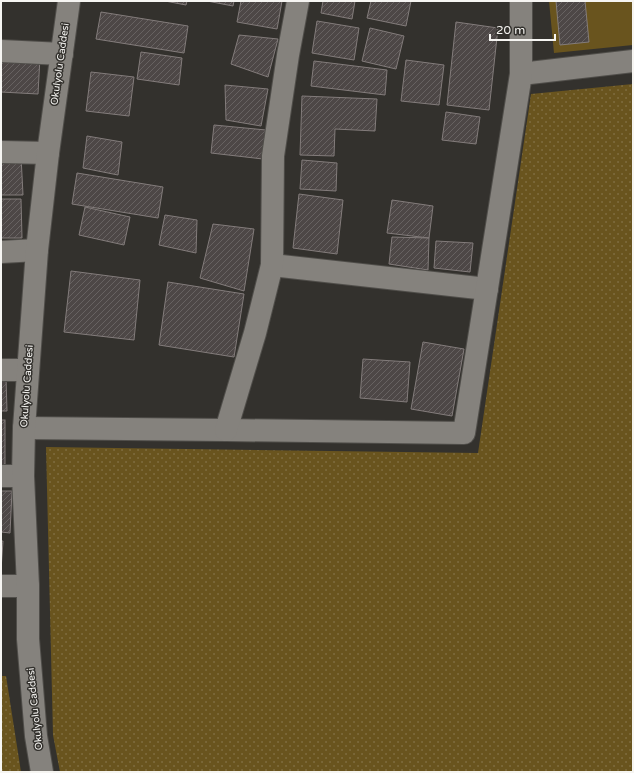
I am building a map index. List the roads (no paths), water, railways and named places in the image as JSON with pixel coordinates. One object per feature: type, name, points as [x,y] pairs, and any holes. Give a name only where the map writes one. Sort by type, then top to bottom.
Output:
[{"type":"street","name":"Okulyolu Caddesi","points":[[42,772],[36,736],[28,639],[28,586],[23,476],[24,428],[37,250],[48,153],[69,1]]},
{"type":"street","points":[[226,430],[255,333],[272,265],[273,156],[288,55],[298,1]]},
{"type":"street","points":[[24,428],[464,433],[521,74],[521,1]]},
{"type":"street","points":[[1,51],[62,54]]},
{"type":"street","points":[[521,74],[633,61]]},
{"type":"street","points":[[1,152],[48,153]]},
{"type":"street","points":[[1,252],[37,250]]},
{"type":"street","points":[[272,265],[487,289]]},
{"type":"street","points":[[1,370],[28,370]]},
{"type":"street","points":[[1,476],[23,476]]},
{"type":"street","points":[[1,586],[28,586]]}]
